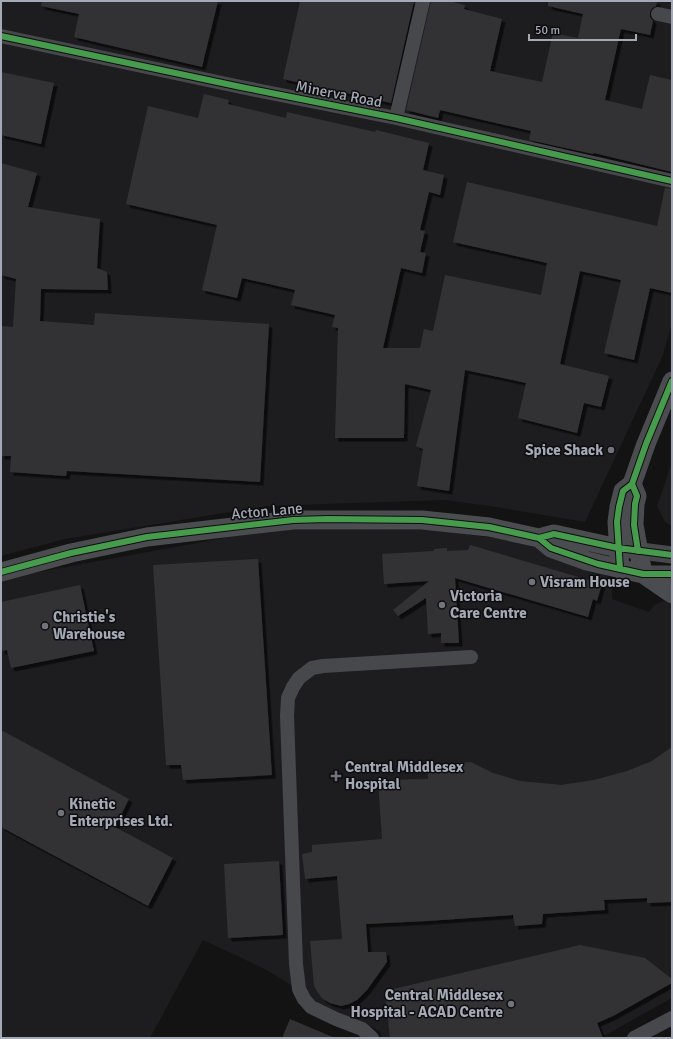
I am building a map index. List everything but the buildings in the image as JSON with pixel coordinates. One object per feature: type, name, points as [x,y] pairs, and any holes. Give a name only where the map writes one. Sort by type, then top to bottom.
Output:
[{"type":"main road","points":[[620,569],[617,522],[618,507],[623,491],[632,484],[646,444],[672,381]]},
{"type":"main road","points":[[632,484],[637,496],[634,525],[643,574],[672,594]]},
{"type":"main road","name":"Acton Lane","points":[[1,572],[71,553],[147,537],[293,520],[422,520],[489,527],[539,538],[554,534],[618,548]]},
{"type":"main road","name":"Acton Lane","points":[[539,538],[551,548],[587,561],[643,574]]},
{"type":"street","points":[[396,118],[423,1]]},
{"type":"street","points":[[658,14],[672,17]]},
{"type":"street","name":"Minerva Road","points":[[1,36],[396,118],[672,181]]},
{"type":"street","name":"Acton Lane","points":[[618,548],[672,555]]},
{"type":"street","points":[[643,574],[672,574]]},
{"type":"street","points":[[372,1038],[362,1029],[336,1019],[311,1006],[304,999],[299,989],[295,956],[287,716],[288,698],[299,678],[312,668],[323,666],[470,657]]},
{"type":"street","points":[[634,1038],[672,1018]]},
{"type":"shaded area","points":[[1,1],[672,1],[672,323],[663,355],[585,522],[444,500],[267,506],[65,539],[1,556]]},
{"type":"shaded area","points":[[672,462],[672,526],[665,522],[657,506]]},
{"type":"shaded area","name":"Central Middlesex Hospital","points":[[269,530],[435,530],[533,543],[610,577],[612,584],[612,599],[649,612],[654,605],[664,601],[672,605],[672,998],[600,1038],[382,1038],[380,1031],[320,1004],[267,970],[203,940],[150,1038],[1,1038],[1,579]]},
{"type":"cycle path","points":[[1,36],[396,118],[672,181]]},
{"type":"cycle path","points":[[620,569],[617,522],[623,491],[632,484],[646,444],[672,381]]},
{"type":"cycle path","points":[[632,484],[637,496],[634,525],[638,551]]},
{"type":"cycle path","points":[[1,572],[71,553],[147,537],[293,520],[328,519],[422,520],[489,527],[539,538],[551,548],[598,564],[643,574],[672,574]]},
{"type":"cycle path","points":[[539,538],[554,534],[618,548],[672,555]]},
{"type":"place","name":"Spice Shack","points":[[611,450]]},
{"type":"place","name":"Visram House","points":[[532,582]]},
{"type":"place","name":"Victoria Care Centre","points":[[442,605]]},
{"type":"place","name":"Christie's Warehouse","points":[[45,626]]},
{"type":"place","name":"Central Middlesex Hospital","points":[[336,776]]},
{"type":"place","name":"Kinetic Enterprises Ltd.","points":[[61,813]]},
{"type":"place","name":"Central Middlesex Hospital - ACAD Centre","points":[[511,1004]]}]
